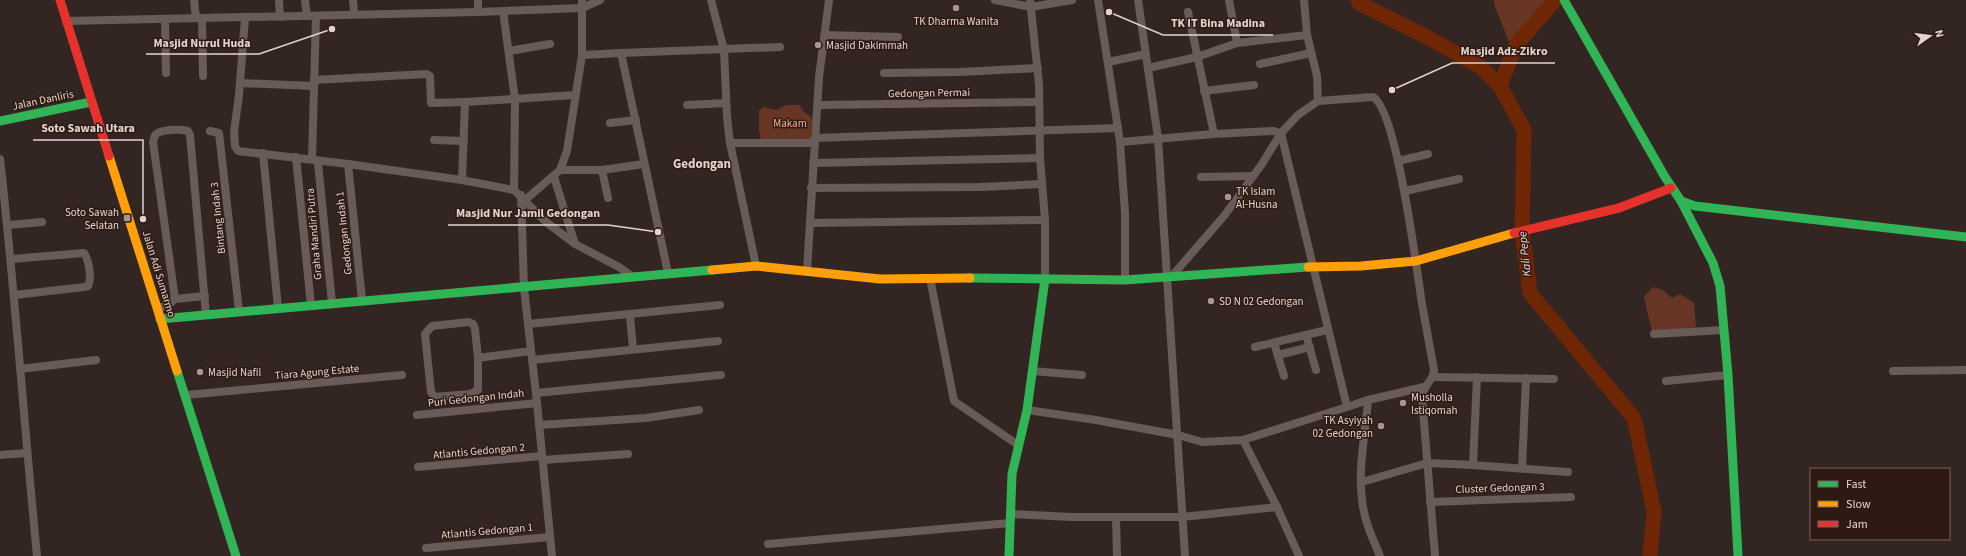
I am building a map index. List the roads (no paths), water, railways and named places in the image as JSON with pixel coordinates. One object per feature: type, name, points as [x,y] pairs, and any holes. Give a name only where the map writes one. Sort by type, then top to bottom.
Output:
[{"type":"street","name":"Jalan Adi Sumarmo","points":[[60,0],[91,102],[160,319],[186,395],[236,556]]},
{"type":"street","points":[[194,0],[199,18],[203,76]]},
{"type":"street","points":[[279,0],[280,17]]},
{"type":"street","points":[[305,0],[306,16]]},
{"type":"street","points":[[353,0],[354,14]]},
{"type":"street","points":[[478,0],[478,12]]},
{"type":"street","points":[[66,21],[478,12],[582,4],[600,0]]},
{"type":"street","points":[[712,0],[724,50],[726,102],[730,143],[756,266]]},
{"type":"street","points":[[807,271],[819,77],[829,0]]},
{"type":"street","points":[[995,0],[1031,4],[1072,0]]},
{"type":"street","points":[[1098,0],[1120,142],[1125,213],[1125,280]]},
{"type":"street","points":[[1138,0],[1158,138],[1169,276],[1185,556]]},
{"type":"street","points":[[1229,0],[1237,43]]},
{"type":"street","points":[[1304,0],[1311,53],[1317,76],[1318,101]]},
{"type":"street","points":[[1566,3],[1671,188],[1681,200],[1718,277],[1728,375],[1738,556]]},
{"type":"street","points":[[575,244],[557,173],[566,151],[582,55],[582,4]]},
{"type":"street","points":[[1009,556],[1012,474],[1027,410],[1045,279],[1045,220],[1040,158],[1038,68],[1031,4]]},
{"type":"street","points":[[503,11],[515,99],[524,288],[543,458],[552,556]]},
{"type":"street","points":[[1188,12],[1196,57],[1214,134]]},
{"type":"street","name":"Graha Mandiri Putra","points":[[316,16],[314,83],[315,161],[332,303]]},
{"type":"street","points":[[245,18],[240,83],[234,132],[236,148],[240,151],[296,157],[315,161],[348,164],[462,180],[520,195],[546,222],[575,244],[619,267],[633,277]]},
{"type":"street","points":[[165,19],[166,73]]},
{"type":"street","points":[[1148,68],[1196,57],[1237,43],[1308,35]]},
{"type":"street","points":[[825,36],[898,37]]},
{"type":"street","points":[[509,52],[550,44]]},
{"type":"street","points":[[582,55],[780,47]]},
{"type":"street","points":[[621,53],[668,274]]},
{"type":"street","points":[[1260,64],[1311,53]]},
{"type":"street","points":[[1108,62],[1146,54]]},
{"type":"street","points":[[884,73],[960,72],[1038,68]]},
{"type":"street","points":[[240,83],[314,83],[427,74],[430,76],[431,103],[575,95]]},
{"type":"street","points":[[1204,91],[1254,85]]},
{"type":"street","points":[[1169,276],[1224,216],[1253,176],[1281,133],[1298,115],[1318,101],[1376,99],[1379,101],[1391,135],[1405,191],[1434,370],[1433,377],[1424,387],[1422,398],[1435,556]]},
{"type":"street","name":"Jalan Danliris","points":[[0,121],[91,102]]},
{"type":"street","points":[[462,180],[465,102]]},
{"type":"street","points":[[687,105],[726,102]]},
{"type":"street","name":"Gedongan Permai","points":[[819,105],[1039,102]]},
{"type":"street","points":[[610,123],[636,120]]},
{"type":"street","points":[[730,143],[1118,128]]},
{"type":"street","points":[[174,299],[153,142],[155,136],[160,132],[184,130],[188,131],[190,135],[206,315]]},
{"type":"street","name":"Bintang Indah 3","points":[[210,131],[220,133],[239,311]]},
{"type":"street","points":[[1120,142],[1214,134],[1274,131],[1281,133]]},
{"type":"street","points":[[1281,133],[1327,330],[1347,407]]},
{"type":"street","points":[[434,140],[464,141]]},
{"type":"street","points":[[263,153],[278,308]]},
{"type":"street","points":[[1398,161],[1428,154]]},
{"type":"street","points":[[296,157],[311,305]]},
{"type":"street","points":[[813,163],[1040,158]]},
{"type":"street","points":[[0,159],[5,221],[15,295],[20,369],[37,556]]},
{"type":"street","name":"Gedongan Indah 1","points":[[348,164],[362,300]]},
{"type":"street","points":[[520,195],[557,173],[602,170],[644,164]]},
{"type":"street","points":[[602,170],[608,198]]},
{"type":"street","points":[[1201,176],[1253,176]]},
{"type":"street","points":[[1405,191],[1459,179]]},
{"type":"street","points":[[811,188],[980,187],[1042,184]]},
{"type":"street","points":[[160,319],[362,300],[524,288],[756,266],[880,279],[930,278],[1125,280],[1312,267],[1361,266],[1416,261],[1498,236],[1620,208],[1671,188]]},
{"type":"street","points":[[1681,200],[1695,206],[1762,215],[1966,237]]},
{"type":"street","points":[[810,223],[1045,220]]},
{"type":"street","points":[[5,221],[42,222]]},
{"type":"street","points":[[11,259],[81,252],[86,257],[90,280],[88,286],[84,287],[15,295]]},
{"type":"street","points":[[930,278],[954,401],[1018,445]]},
{"type":"street","points":[[157,308],[167,306],[174,299],[205,296]]},
{"type":"street","points":[[528,324],[720,305]]},
{"type":"street","points":[[630,315],[633,349]]},
{"type":"street","points":[[472,323],[475,329],[478,358],[479,388],[476,392],[438,397],[433,395],[424,338],[427,330],[432,326],[472,323]]},
{"type":"street","points":[[1255,347],[1327,330]]},
{"type":"street","points":[[1654,334],[1724,330]]},
{"type":"street","points":[[1306,335],[1316,370]]},
{"type":"street","points":[[478,358],[633,349],[718,341]]},
{"type":"street","points":[[1274,342],[1284,376]]},
{"type":"street","points":[[1278,355],[1310,347]]},
{"type":"street","points":[[20,369],[96,360]]},
{"type":"street","points":[[1893,371],[1966,370]]},
{"type":"street","points":[[1032,371],[1082,375]]},
{"type":"street","name":"Tiara Agung Estate","points":[[186,395],[402,375]]},
{"type":"street","points":[[536,393],[721,375]]},
{"type":"street","points":[[1666,381],[1728,375]]},
{"type":"street","points":[[1433,377],[1554,379]]},
{"type":"street","points":[[1473,465],[1477,377]]},
{"type":"street","points":[[1522,468],[1526,378]]},
{"type":"street","points":[[1027,410],[1096,420],[1178,435],[1202,442],[1243,440],[1368,400],[1424,387]]},
{"type":"street","points":[[1368,400],[1362,482],[1364,511],[1368,528],[1380,556]]},
{"type":"street","name":"Puri Gedongan Indah","points":[[416,415],[537,403]]},
{"type":"street","points":[[539,425],[646,418],[699,410]]},
{"type":"street","points":[[1243,440],[1277,507],[1299,556]]},
{"type":"street","points":[[0,455],[27,452]]},
{"type":"street","name":"Atlantis Gedongan 2","points":[[418,467],[543,458],[628,454]]},
{"type":"street","points":[[1362,482],[1427,463],[1568,472]]},
{"type":"street","name":"Cluster Gedongan 3","points":[[1430,502],[1571,497]]},
{"type":"street","points":[[768,544],[1011,519],[1182,517],[1277,507]]},
{"type":"street","points":[[1116,517],[1117,556]]},
{"type":"street","name":"Atlantis Gedongan 1","points":[[426,548],[550,537]]},
{"type":"waterway","name":"Kali Pepe","points":[[1358,0],[1359,3],[1425,36],[1481,67],[1500,86],[1524,130],[1522,230],[1530,293],[1634,418],[1654,511],[1650,556]]},
{"type":"waterway","points":[[1500,86],[1516,45],[1555,0]]},
{"type":"place","name":"TK Dharma Wanita","points":[[956,8]]},
{"type":"place","name":"TK IT Bina Madina","points":[[1109,12]]},
{"type":"place","name":"Masjid Nurul Huda","points":[[332,29]]},
{"type":"place","name":"Masjid Dakimmah","points":[[818,45]]},
{"type":"place","name":"Masjid Adz-Zikro","points":[[1392,90]]},
{"type":"place","name":"TK Islam Al-Husna","points":[[1228,197]]},
{"type":"place","name":"Soto Sawah Selatan","points":[[127,218]]},
{"type":"place","name":"Soto Sawah Utara","points":[[143,219]]},
{"type":"place","name":"Masjid Nur Jamil Gedongan","points":[[658,232]]},
{"type":"place","name":"SD N 02 Gedongan","points":[[1211,301]]},
{"type":"place","name":"Masjid Nafil","points":[[200,372]]},
{"type":"place","name":"Musholla Istiqomah","points":[[1403,403]]},
{"type":"place","name":"TK Asyiyah 02 Gedongan","points":[[1381,426]]},
{"type":"district","name":"Gedongan","points":[[702,164]]},
{"type":"park label","name":"Makam","points":[[790,123]]}]
